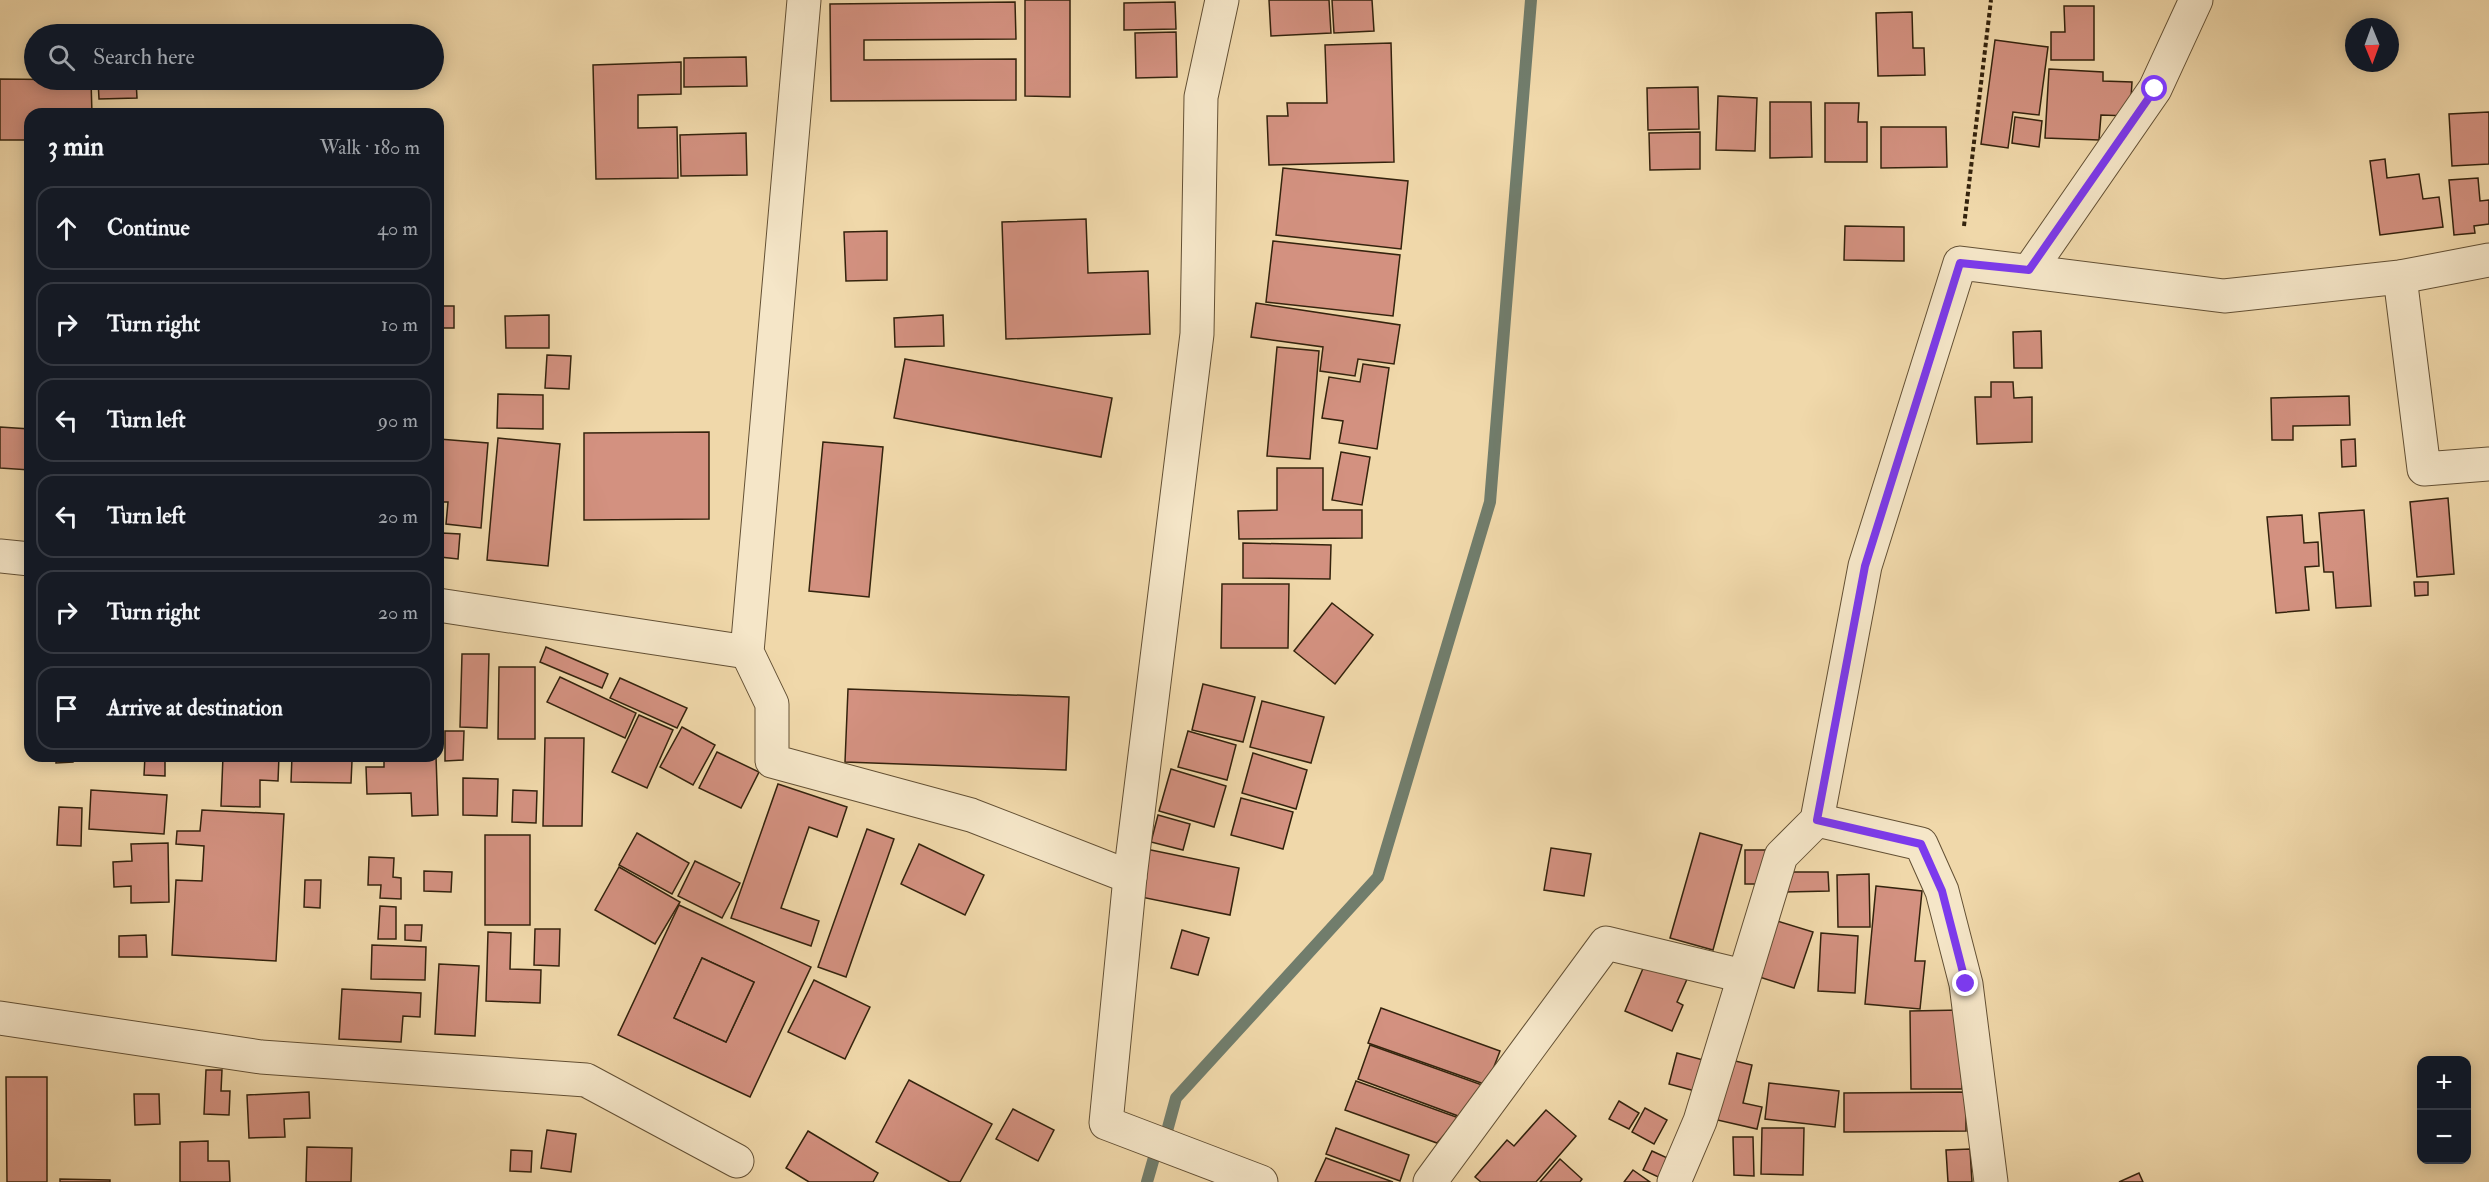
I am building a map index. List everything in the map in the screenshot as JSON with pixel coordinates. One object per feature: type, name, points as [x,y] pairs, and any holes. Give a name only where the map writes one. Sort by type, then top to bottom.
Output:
[{"type":"street","points":[[804,0],[747,652],[772,704],[772,760],[971,815],[1130,877]]},
{"type":"street","points":[[1222,0],[1201,97],[1197,334],[1130,877],[1106,1123],[1261,1182]]},
{"type":"street","points":[[2029,270],[2155,89],[2196,0]]},
{"type":"street","points":[[1674,1182],[1700,1121],[1781,856],[1817,820],[1865,566],[1960,263],[2224,296],[2400,277],[2489,260]]},
{"type":"street","points":[[2400,277],[2424,469],[2489,464]]},
{"type":"street","points":[[0,556],[24,558]]},
{"type":"street","points":[[444,607],[747,652]]},
{"type":"street","points":[[1817,820],[1921,844],[1942,891],[1966,984],[1991,1182]]},
{"type":"street","points":[[1430,1182],[1606,943],[1743,976]]},
{"type":"street","points":[[0,1018],[261,1057],[586,1080],[737,1161]]},
{"type":"path","points":[[1960,263],[1991,0]]},
{"type":"building","points":[[1025,0],[1070,0],[1070,97],[1025,96]]},
{"type":"building","points":[[1269,0],[1329,0],[1331,33],[1271,36]]},
{"type":"building","points":[[1332,0],[1372,0],[1374,31],[1334,33]]},
{"type":"building","points":[[1015,2],[1016,39],[864,40],[864,60],[1016,59],[1016,100],[831,101],[830,4]]},
{"type":"building","points":[[1175,2],[1176,29],[1124,30],[1124,3]]},
{"type":"building","points":[[2064,6],[2094,6],[2094,60],[2051,60],[2051,32],[2065,32]]},
{"type":"building","points":[[1912,12],[1913,48],[1924,48],[1925,75],[1878,76],[1876,13]]},
{"type":"building","points":[[1176,32],[1177,77],[1136,78],[1135,33]]},
{"type":"building","points":[[1995,40],[2048,47],[2039,115],[2013,112],[2008,148],[1981,144]]},
{"type":"building","points":[[1391,43],[1394,162],[1269,165],[1267,116],[1288,116],[1287,103],[1327,103],[1325,45]]},
{"type":"building","points":[[746,57],[747,86],[684,87],[684,58]]},
{"type":"building","points":[[681,62],[681,94],[638,95],[638,128],[677,127],[678,178],[596,179],[593,65]]},
{"type":"building","points":[[2049,69],[2103,72],[2103,81],[2132,82],[2130,116],[2101,115],[2099,140],[2045,138]]},
{"type":"building","points":[[0,79],[24,79],[24,90],[91,90],[92,108],[24,108],[24,140],[0,140]]},
{"type":"building","points":[[1698,87],[1699,129],[1648,130],[1647,88]]},
{"type":"building","points":[[99,90],[137,90],[137,98],[99,99]]},
{"type":"building","points":[[1718,96],[1757,98],[1755,151],[1716,150]]},
{"type":"building","points":[[1770,102],[1811,102],[1812,157],[1770,158]]},
{"type":"building","points":[[1825,103],[1859,103],[1858,122],[1867,122],[1867,162],[1825,162]]},
{"type":"building","points":[[2489,112],[2489,164],[2452,166],[2449,114]]},
{"type":"building","points":[[2015,117],[2042,121],[2039,147],[2012,143]]},
{"type":"building","points":[[1881,127],[1946,127],[1947,167],[1881,168]]},
{"type":"building","points":[[1700,132],[1700,169],[1650,170],[1649,133]]},
{"type":"building","points":[[746,133],[747,175],[681,176],[680,135]]},
{"type":"building","points":[[2385,159],[2387,178],[2419,174],[2423,199],[2439,197],[2443,227],[2380,235],[2370,161]]},
{"type":"building","points":[[1283,168],[1408,181],[1401,249],[1276,235]]},
{"type":"building","points":[[2478,178],[2480,201],[2489,200],[2489,224],[2474,226],[2475,233],[2454,235],[2449,180]]},
{"type":"building","points":[[1086,219],[1088,273],[1148,271],[1150,334],[1006,339],[1002,222]]},
{"type":"building","points":[[1845,226],[1904,227],[1904,261],[1844,260]]},
{"type":"building","points":[[887,231],[887,280],[846,281],[844,232]]},
{"type":"building","points":[[1273,241],[1400,255],[1393,316],[1266,302]]},
{"type":"building","points":[[1256,303],[1400,325],[1394,364],[1358,359],[1355,376],[1320,371],[1323,347],[1251,337]]},
{"type":"building","points":[[444,306],[454,306],[454,328],[444,328]]},
{"type":"building","points":[[549,315],[549,348],[506,348],[505,316]]},
{"type":"building","points":[[943,315],[944,346],[895,347],[894,318]]},
{"type":"building","points":[[2041,331],[2042,368],[2014,368],[2013,332]]},
{"type":"building","points":[[1277,347],[1319,351],[1310,459],[1267,456]]},
{"type":"building","points":[[547,355],[571,356],[569,389],[545,388]]},
{"type":"building","points":[[905,359],[1112,398],[1101,457],[894,418]]},
{"type":"building","points":[[1363,364],[1389,368],[1377,449],[1339,443],[1343,421],[1322,418],[1329,377],[1360,382]]},
{"type":"building","points":[[1991,382],[2013,382],[2014,398],[2032,397],[2032,442],[1977,444],[1975,397],[1991,397]]},
{"type":"building","points":[[498,394],[543,395],[543,429],[497,428]]},
{"type":"building","points":[[2349,396],[2350,425],[2293,426],[2293,440],[2272,440],[2271,398]]},
{"type":"building","points":[[0,427],[24,429],[24,470],[0,468]]},
{"type":"building","points":[[709,432],[709,519],[584,520],[584,433]]},
{"type":"building","points":[[498,438],[560,444],[548,566],[487,560]]},
{"type":"building","points":[[444,439],[488,443],[481,528],[446,524],[448,502],[444,502]]},
{"type":"building","points":[[2355,439],[2356,466],[2342,467],[2341,440]]},
{"type":"building","points":[[823,442],[883,447],[869,597],[809,591]]},
{"type":"building","points":[[1341,452],[1370,457],[1362,505],[1332,500]]},
{"type":"building","points":[[1277,468],[1323,468],[1323,510],[1362,510],[1362,538],[1239,539],[1238,511],[1277,510]]},
{"type":"building","points":[[2448,498],[2454,574],[2417,577],[2410,502]]},
{"type":"building","points":[[2364,510],[2371,606],[2336,608],[2333,572],[2324,572],[2319,513]]},
{"type":"building","points":[[2302,515],[2304,543],[2318,542],[2319,566],[2305,567],[2309,610],[2276,613],[2267,517]]},
{"type":"building","points":[[444,533],[460,534],[458,559],[444,557]]},
{"type":"building","points":[[1243,543],[1331,545],[1330,579],[1243,578]]},
{"type":"building","points":[[2414,582],[2428,582],[2428,595],[2415,596]]},
{"type":"building","points":[[1222,584],[1289,584],[1288,648],[1221,648]]},
{"type":"building","points":[[1332,603],[1373,635],[1335,684],[1294,651]]},
{"type":"building","points":[[546,647],[608,674],[602,688],[540,662]]},
{"type":"building","points":[[462,654],[489,654],[487,728],[460,727]]},
{"type":"building","points":[[499,667],[535,667],[535,739],[498,739]]},
{"type":"building","points":[[560,677],[636,713],[625,738],[547,702]]},
{"type":"building","points":[[620,678],[687,708],[677,728],[610,698]]},
{"type":"building","points":[[1203,684],[1255,697],[1243,742],[1192,730]]},
{"type":"building","points":[[848,689],[1069,697],[1066,770],[845,762]]},
{"type":"building","points":[[1262,701],[1324,717],[1311,763],[1250,747]]},
{"type":"building","points":[[639,715],[673,730],[647,788],[612,772]]},
{"type":"building","points":[[682,727],[715,745],[693,785],[660,767]]},
{"type":"building","points":[[445,731],[464,731],[463,760],[445,761]]},
{"type":"building","points":[[1188,731],[1236,745],[1227,780],[1178,767]]},
{"type":"building","points":[[545,738],[584,738],[582,826],[543,826]]},
{"type":"building","points":[[717,752],[759,772],[741,808],[699,788]]},
{"type":"building","points":[[1253,753],[1307,770],[1296,809],[1242,793]]},
{"type":"building","points":[[145,762],[165,762],[165,776],[144,775]]},
{"type":"building","points":[[223,762],[279,762],[278,781],[260,780],[260,807],[221,806]]},
{"type":"building","points":[[292,762],[352,762],[351,783],[291,782]]},
{"type":"building","points":[[384,762],[436,762],[438,815],[412,816],[411,793],[367,794],[366,767],[384,767]]},
{"type":"building","points":[[1171,769],[1226,786],[1214,827],[1159,811]]},
{"type":"building","points":[[463,778],[498,779],[497,816],[463,815]]},
{"type":"building","points":[[778,784],[847,807],[837,837],[809,827],[781,908],[819,921],[811,946],[731,918]]},
{"type":"building","points":[[91,790],[167,795],[164,834],[89,829]]},
{"type":"building","points":[[513,790],[537,791],[536,823],[512,822]]},
{"type":"building","points":[[1241,798],[1293,812],[1283,849],[1231,835]]},
{"type":"building","points":[[59,807],[82,808],[81,846],[57,845]]},
{"type":"building","points":[[202,810],[284,814],[276,961],[172,955],[176,880],[202,881],[204,846],[176,844],[177,831],[200,831]]},
{"type":"building","points":[[1158,815],[1190,824],[1183,850],[1151,842]]},
{"type":"building","points":[[867,829],[894,839],[846,977],[818,967]]},
{"type":"building","points":[[637,833],[689,863],[672,894],[619,865]]},
{"type":"building","points":[[1700,833],[1742,845],[1713,950],[1670,938]]},
{"type":"building","points":[[485,835],[530,835],[530,925],[485,925]]},
{"type":"building","points":[[168,843],[169,902],[131,903],[131,886],[114,887],[113,862],[132,861],[131,844]]},
{"type":"building","points":[[919,844],[984,875],[965,915],[901,884]]},
{"type":"building","points":[[1551,848],[1591,854],[1584,896],[1544,890]]},
{"type":"building","points":[[1146,849],[1239,868],[1230,915],[1136,896]]},
{"type":"building","points":[[1745,850],[1767,850],[1767,884],[1745,884]]},
{"type":"building","points":[[369,857],[394,858],[393,877],[401,878],[401,899],[380,898],[381,885],[368,885]]},
{"type":"building","points":[[695,861],[740,883],[722,918],[678,896]]},
{"type":"building","points":[[619,867],[680,902],[655,944],[595,910]]},
{"type":"building","points":[[424,871],[452,872],[451,892],[424,891]]},
{"type":"building","points":[[1785,872],[1828,872],[1829,891],[1785,892]]},
{"type":"building","points":[[1869,874],[1870,927],[1838,927],[1837,875]]},
{"type":"building","points":[[305,880],[321,880],[320,908],[304,907]]},
{"type":"building","points":[[1876,886],[1922,891],[1915,961],[1925,961],[1920,1009],[1865,1004]]},
{"type":"building","points":[[679,905],[811,967],[750,1097],[618,1035]],"holes":[[[702,958],[754,982],[726,1042],[674,1018]]]},
{"type":"building","points":[[380,906],[396,907],[396,939],[378,939]]},
{"type":"building","points":[[1771,919],[1813,932],[1794,988],[1753,975]]},
{"type":"building","points":[[405,925],[422,925],[421,941],[405,940]]},
{"type":"building","points":[[535,929],[560,929],[559,966],[534,965]]},
{"type":"building","points":[[1182,930],[1209,938],[1198,975],[1171,968]]},
{"type":"building","points":[[488,932],[511,933],[510,969],[541,970],[540,1003],[486,1001]]},
{"type":"building","points":[[1821,933],[1858,936],[1855,993],[1818,991]]},
{"type":"building","points":[[146,935],[147,957],[119,957],[119,936]]},
{"type":"building","points":[[372,945],[426,947],[425,980],[371,979]]},
{"type":"building","points":[[702,958],[754,982],[726,1042],[674,1018]]},
{"type":"building","points":[[1647,959],[1688,977],[1677,1002],[1683,1005],[1672,1031],[1625,1011]]},
{"type":"building","points":[[439,964],[479,966],[475,1036],[435,1034]]},
{"type":"building","points":[[814,980],[870,1007],[845,1059],[788,1032]]},
{"type":"building","points":[[342,989],[421,993],[420,1017],[403,1016],[401,1042],[339,1039]]},
{"type":"building","points":[[1381,1008],[1500,1051],[1487,1085],[1368,1043]]},
{"type":"building","points":[[1961,1010],[1962,1089],[1911,1089],[1910,1011]]},
{"type":"building","points":[[1370,1045],[1485,1086],[1461,1117],[1358,1079]]},
{"type":"building","points":[[1677,1053],[1707,1061],[1699,1092],[1669,1084]]},
{"type":"building","points":[[1727,1059],[1752,1065],[1743,1103],[1762,1107],[1757,1129],[1713,1119]]},
{"type":"building","points":[[206,1070],[222,1070],[221,1091],[230,1091],[229,1115],[204,1114]]},
{"type":"building","points":[[6,1077],[47,1077],[47,1182],[7,1182]]},
{"type":"building","points":[[909,1080],[992,1124],[960,1182],[950,1182],[876,1142]]},
{"type":"building","points":[[1356,1081],[1459,1118],[1437,1143],[1345,1110]]},
{"type":"building","points":[[1769,1083],[1839,1091],[1835,1127],[1765,1119]]},
{"type":"building","points":[[309,1092],[310,1118],[284,1119],[285,1137],[249,1138],[247,1095]]},
{"type":"building","points":[[1966,1092],[1966,1131],[1844,1132],[1844,1093]]},
{"type":"building","points":[[134,1094],[159,1094],[160,1124],[135,1125]]},
{"type":"building","points":[[1619,1101],[1639,1113],[1629,1129],[1609,1119]]},
{"type":"building","points":[[1645,1108],[1667,1120],[1654,1144],[1632,1132]]},
{"type":"building","points":[[1013,1109],[1054,1130],[1038,1161],[996,1139]]},
{"type":"building","points":[[1546,1110],[1576,1136],[1536,1182],[1481,1182],[1475,1177],[1507,1140],[1514,1146]]},
{"type":"building","points":[[1336,1128],[1409,1155],[1400,1181],[1326,1154]]},
{"type":"building","points":[[1762,1128],[1804,1128],[1803,1175],[1761,1174]]},
{"type":"building","points":[[547,1130],[576,1134],[571,1172],[541,1168]]},
{"type":"building","points":[[808,1131],[878,1173],[873,1182],[809,1182],[786,1168]]},
{"type":"building","points":[[1733,1137],[1753,1137],[1754,1176],[1734,1175]]},
{"type":"building","points":[[208,1141],[208,1161],[229,1161],[230,1182],[180,1182],[180,1142]]},
{"type":"building","points":[[307,1147],[352,1148],[351,1182],[306,1182]]},
{"type":"building","points":[[1970,1149],[1972,1182],[1948,1182],[1946,1150]]},
{"type":"building","points":[[511,1150],[532,1151],[531,1172],[510,1171]]},
{"type":"building","points":[[1652,1151],[1674,1161],[1665,1180],[1643,1170]]},
{"type":"building","points":[[1326,1158],[1393,1182],[1315,1182]]},
{"type":"building","points":[[1560,1159],[1582,1179],[1580,1182],[1540,1182]]},
{"type":"building","points":[[1633,1170],[1650,1182],[1624,1182]]},
{"type":"building","points":[[2139,1173],[2143,1182],[2119,1182]]},
{"type":"building","points":[[60,1179],[110,1180],[110,1182],[60,1182]]},
{"type":"waterway","points":[[1167,1131],[1176,1098],[1378,877],[1490,502],[1531,0]]},
{"type":"waterway","points":[[1147,1182],[1155,1154]]},
{"type":"route","points":[[1966,984],[1942,891],[1921,844],[1817,820],[1865,566],[1960,263],[2029,270],[2155,89]]}]
